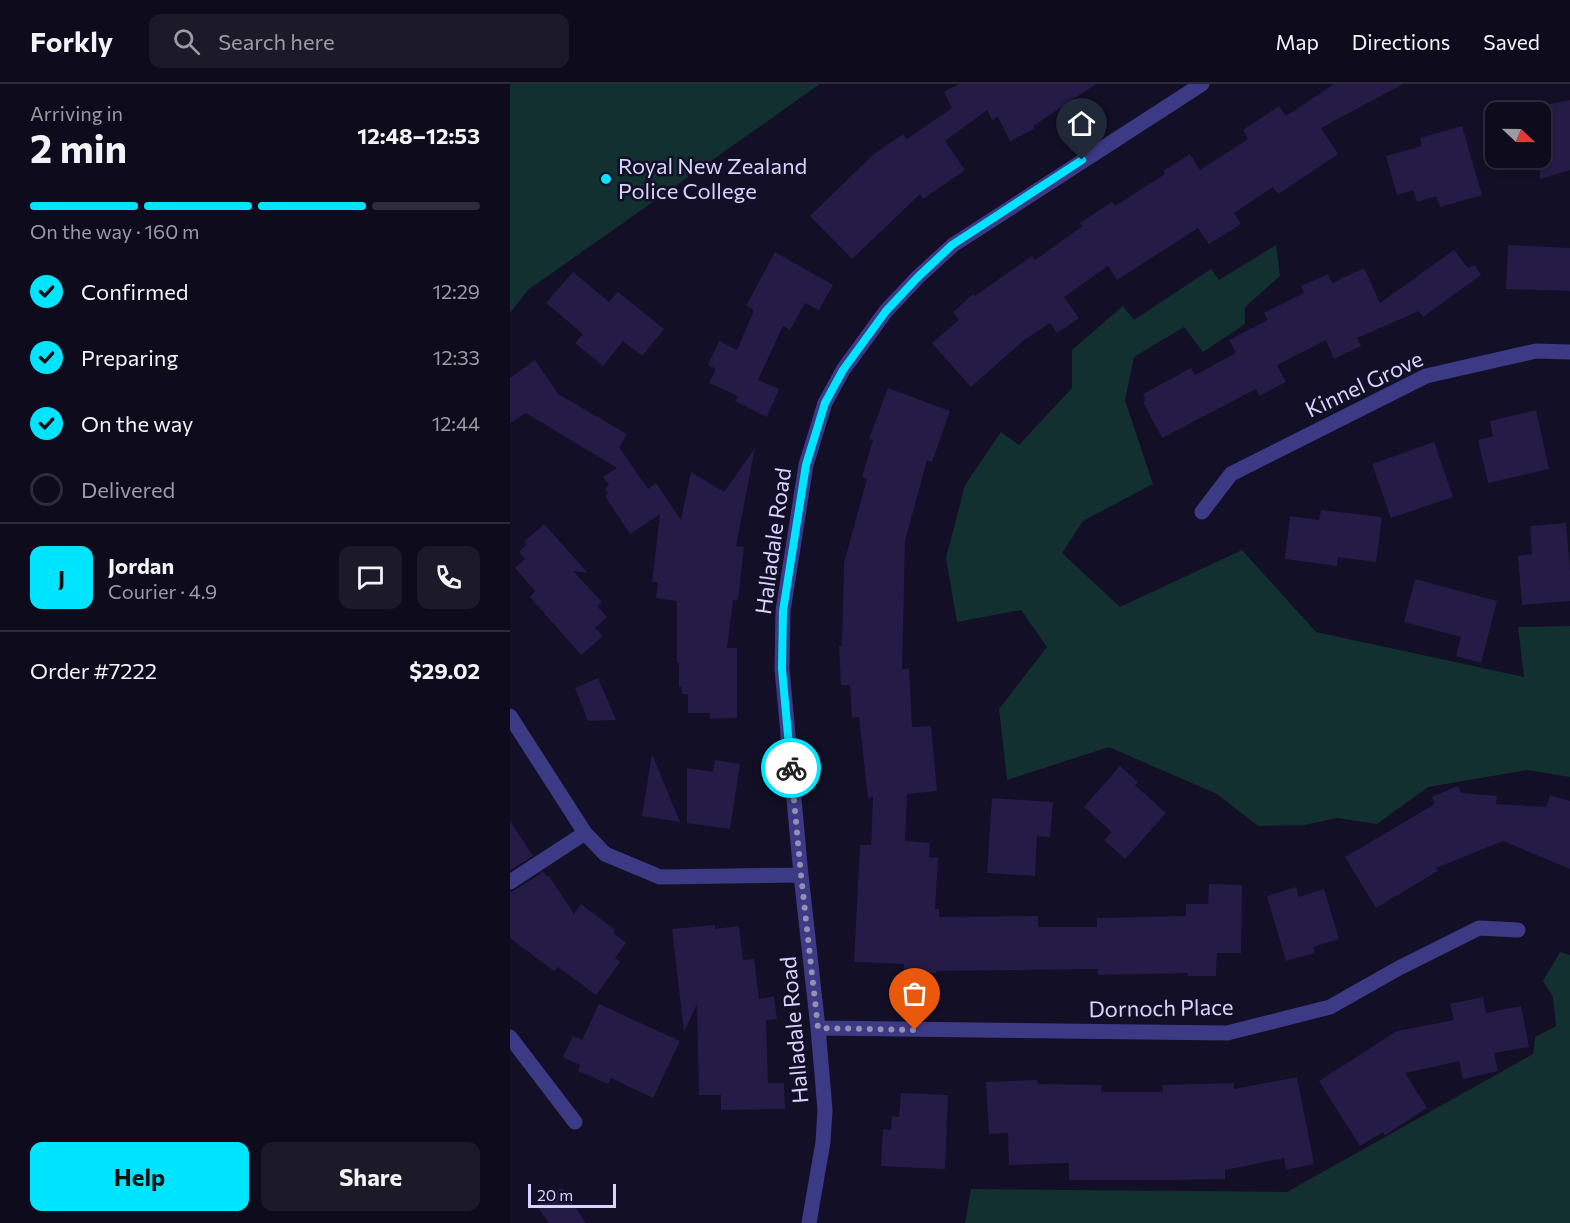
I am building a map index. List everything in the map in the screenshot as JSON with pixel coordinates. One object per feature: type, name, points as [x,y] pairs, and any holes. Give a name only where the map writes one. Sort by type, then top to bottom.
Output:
[{"type":"street","name":"Halladale Road","points":[[809,1223],[823,1142],[825,1110],[782,669],[783,611],[806,465],[825,403],[843,370],[886,311],[952,245],[1202,84]]},
{"type":"street","name":"Kinnel Grove","points":[[1202,512],[1231,474],[1426,376],[1536,351],[1570,352]]},
{"type":"street","points":[[510,716],[585,833],[605,854],[660,877],[801,875]]},
{"type":"street","points":[[510,882],[585,833]]},
{"type":"street","name":"Dornoch Place","points":[[818,1028],[1227,1033],[1330,1006],[1479,928],[1518,930]]},
{"type":"street","points":[[510,1037],[575,1122]]},
{"type":"green space","name":"Royal New Zealand Police College","points":[[510,84],[820,84],[528,290],[510,313]]},
{"type":"green space","points":[[1276,245],[1280,276],[1245,307],[1245,324],[1203,352],[1184,327],[1134,357],[1125,400],[1153,484],[1083,521],[1062,553],[1120,607],[1242,550],[1316,632],[1524,677],[1518,627],[1570,626],[1570,777],[1527,770],[1428,787],[1377,824],[1337,818],[1304,825],[1258,826],[1217,794],[1109,747],[1007,780],[999,709],[1047,647],[1021,610],[957,622],[946,558],[965,485],[1001,432],[1019,445],[1072,388],[1072,350],[1123,306],[1134,320],[1211,269],[1219,280]]},
{"type":"green space","points":[[1560,952],[1570,955],[1570,1223],[965,1223],[971,1189],[1287,1192],[1533,1054],[1535,1037],[1556,1026],[1553,997],[1543,981]]},
{"type":"building","points":[[959,84],[1096,84],[1033,126],[1035,129],[1010,141],[998,117],[992,120],[987,110],[945,141],[965,170],[923,199],[920,194],[852,259],[810,216],[875,153],[903,134],[907,139],[952,108],[944,92]]},
{"type":"building","points":[[1334,84],[1403,84],[1321,128],[1338,154],[1278,194],[1273,187],[1234,213],[1241,224],[1209,244],[1198,228],[1117,280],[1108,266],[1064,297],[1079,318],[1057,333],[1050,323],[1023,341],[971,387],[932,343],[959,320],[953,312],[973,294],[975,296],[1032,256],[1035,260],[1083,226],[1080,223],[1112,202],[1115,206],[1165,174],[1163,171],[1190,154],[1200,170],[1248,139],[1243,130],[1279,106],[1286,116]]},
{"type":"building","points":[[1570,100],[1570,170],[1540,179],[1540,168],[1551,168],[1551,104]]},
{"type":"building","points":[[1462,126],[1482,195],[1440,207],[1436,196],[1417,202],[1413,190],[1397,195],[1386,156],[1422,146],[1420,138]]},
{"type":"building","points":[[1508,245],[1570,248],[1570,291],[1506,289]]},
{"type":"building","points":[[1454,250],[1468,268],[1475,265],[1481,275],[1423,317],[1419,311],[1357,338],[1361,346],[1334,359],[1326,340],[1277,365],[1286,382],[1259,396],[1256,389],[1162,438],[1143,402],[1146,401],[1143,394],[1191,368],[1195,375],[1236,353],[1229,340],[1268,320],[1264,313],[1304,293],[1301,286],[1328,274],[1332,283],[1364,268],[1380,303]]},
{"type":"building","points":[[775,252],[833,285],[819,310],[805,303],[790,330],[783,326],[758,380],[779,389],[767,417],[735,401],[738,396],[709,383],[716,369],[708,365],[719,341],[737,350],[754,310],[746,306]]},
{"type":"building","points":[[573,272],[609,302],[618,292],[664,329],[642,356],[623,341],[603,366],[575,343],[583,334],[546,303]]},
{"type":"building","points":[[535,360],[558,394],[627,434],[619,447],[648,489],[656,483],[681,520],[691,472],[724,492],[755,448],[736,546],[744,547],[738,600],[733,600],[727,648],[737,648],[737,718],[710,719],[710,713],[688,713],[688,694],[682,694],[682,687],[679,687],[677,601],[656,598],[658,582],[652,582],[660,514],[630,534],[605,496],[608,493],[605,488],[609,485],[603,477],[617,468],[526,413],[510,423],[510,378]]},
{"type":"building","points":[[888,388],[950,411],[932,462],[927,460],[905,541],[902,669],[909,669],[912,727],[931,726],[937,791],[907,794],[905,841],[930,843],[929,857],[938,858],[935,909],[939,909],[939,917],[1038,916],[1038,927],[1097,927],[1097,918],[1186,916],[1186,904],[1208,904],[1209,884],[1242,885],[1241,953],[1217,953],[1216,976],[1187,976],[1188,973],[1098,975],[1098,969],[904,972],[904,964],[854,962],[860,845],[871,845],[873,797],[868,798],[859,717],[852,718],[850,685],[841,685],[839,646],[842,646],[844,563],[867,479],[862,477],[873,440],[869,439]]},
{"type":"building","points":[[1536,410],[1549,469],[1488,483],[1478,440],[1493,436],[1490,421]]},
{"type":"building","points":[[1434,442],[1453,497],[1391,518],[1372,464]]},
{"type":"building","points":[[1321,510],[1382,517],[1376,562],[1338,557],[1337,566],[1285,559],[1290,516],[1319,520]]},
{"type":"building","points":[[1566,523],[1570,601],[1522,605],[1518,556],[1532,554],[1530,526]]},
{"type":"building","points":[[544,524],[588,573],[573,571],[602,602],[597,606],[607,617],[595,628],[603,636],[581,655],[530,597],[535,591],[515,568],[525,559],[519,552],[527,544],[524,542]]},
{"type":"building","points":[[1415,579],[1497,601],[1481,663],[1456,656],[1461,637],[1404,622]]},
{"type":"building","points":[[598,678],[616,720],[588,721],[575,688]]},
{"type":"building","points":[[652,754],[680,822],[642,816]]},
{"type":"building","points":[[715,760],[740,764],[730,829],[687,823],[687,768],[713,772]]},
{"type":"building","points":[[1120,766],[1138,782],[1135,785],[1166,813],[1125,859],[1104,840],[1112,832],[1084,807]]},
{"type":"building","points":[[1458,786],[1461,793],[1497,796],[1496,804],[1546,807],[1550,795],[1570,801],[1570,869],[1503,841],[1436,868],[1438,871],[1376,908],[1345,857],[1435,804],[1432,797]]},
{"type":"building","points":[[992,798],[1053,802],[1050,837],[1037,836],[1035,876],[987,873]]},
{"type":"building","points":[[510,821],[533,856],[510,870]]},
{"type":"building","points":[[543,872],[547,877],[549,876],[574,914],[581,904],[615,930],[613,933],[626,943],[615,958],[620,962],[596,995],[558,967],[554,971],[510,938],[510,892]]},
{"type":"building","points":[[1296,887],[1299,897],[1324,889],[1339,939],[1313,947],[1315,953],[1286,961],[1267,896]]},
{"type":"building","points":[[715,925],[715,929],[739,926],[743,960],[754,959],[759,999],[774,996],[777,1019],[766,1020],[768,1083],[784,1083],[785,1109],[721,1110],[721,1095],[699,1095],[697,1004],[684,1032],[672,929]]},
{"type":"building","points":[[1483,997],[1486,1013],[1521,1006],[1529,1047],[1494,1053],[1498,1071],[1463,1079],[1459,1061],[1405,1073],[1427,1108],[1385,1135],[1383,1132],[1360,1146],[1319,1081],[1397,1031],[1454,1020],[1450,1004]]},
{"type":"building","points":[[599,1004],[680,1041],[653,1098],[611,1078],[608,1084],[578,1071],[580,1065],[563,1057],[573,1036],[582,1040]]},
{"type":"building","points":[[1297,1077],[1314,1164],[1286,1170],[1284,1158],[1225,1170],[1225,1179],[1069,1180],[1069,1163],[1009,1165],[1008,1133],[989,1134],[986,1082],[1037,1080],[1038,1084],[1102,1085],[1101,1092],[1163,1092],[1162,1085],[1234,1083],[1234,1089]]},
{"type":"building","points":[[901,1093],[948,1095],[945,1169],[881,1166],[883,1129],[891,1130],[892,1116],[899,1117]]},
{"type":"building","points":[[562,1188],[586,1223],[549,1223],[536,1205]]},
{"type":"way so far","points":[[791,768],[818,1028],[915,1030]]},
{"type":"place","name":"Royal New Zealand Police College","points":[[606,179]]},
{"type":"route","points":[[791,768],[782,669],[783,611],[806,465],[825,403],[843,370],[886,311],[918,277],[952,245],[1082,160]]}]
